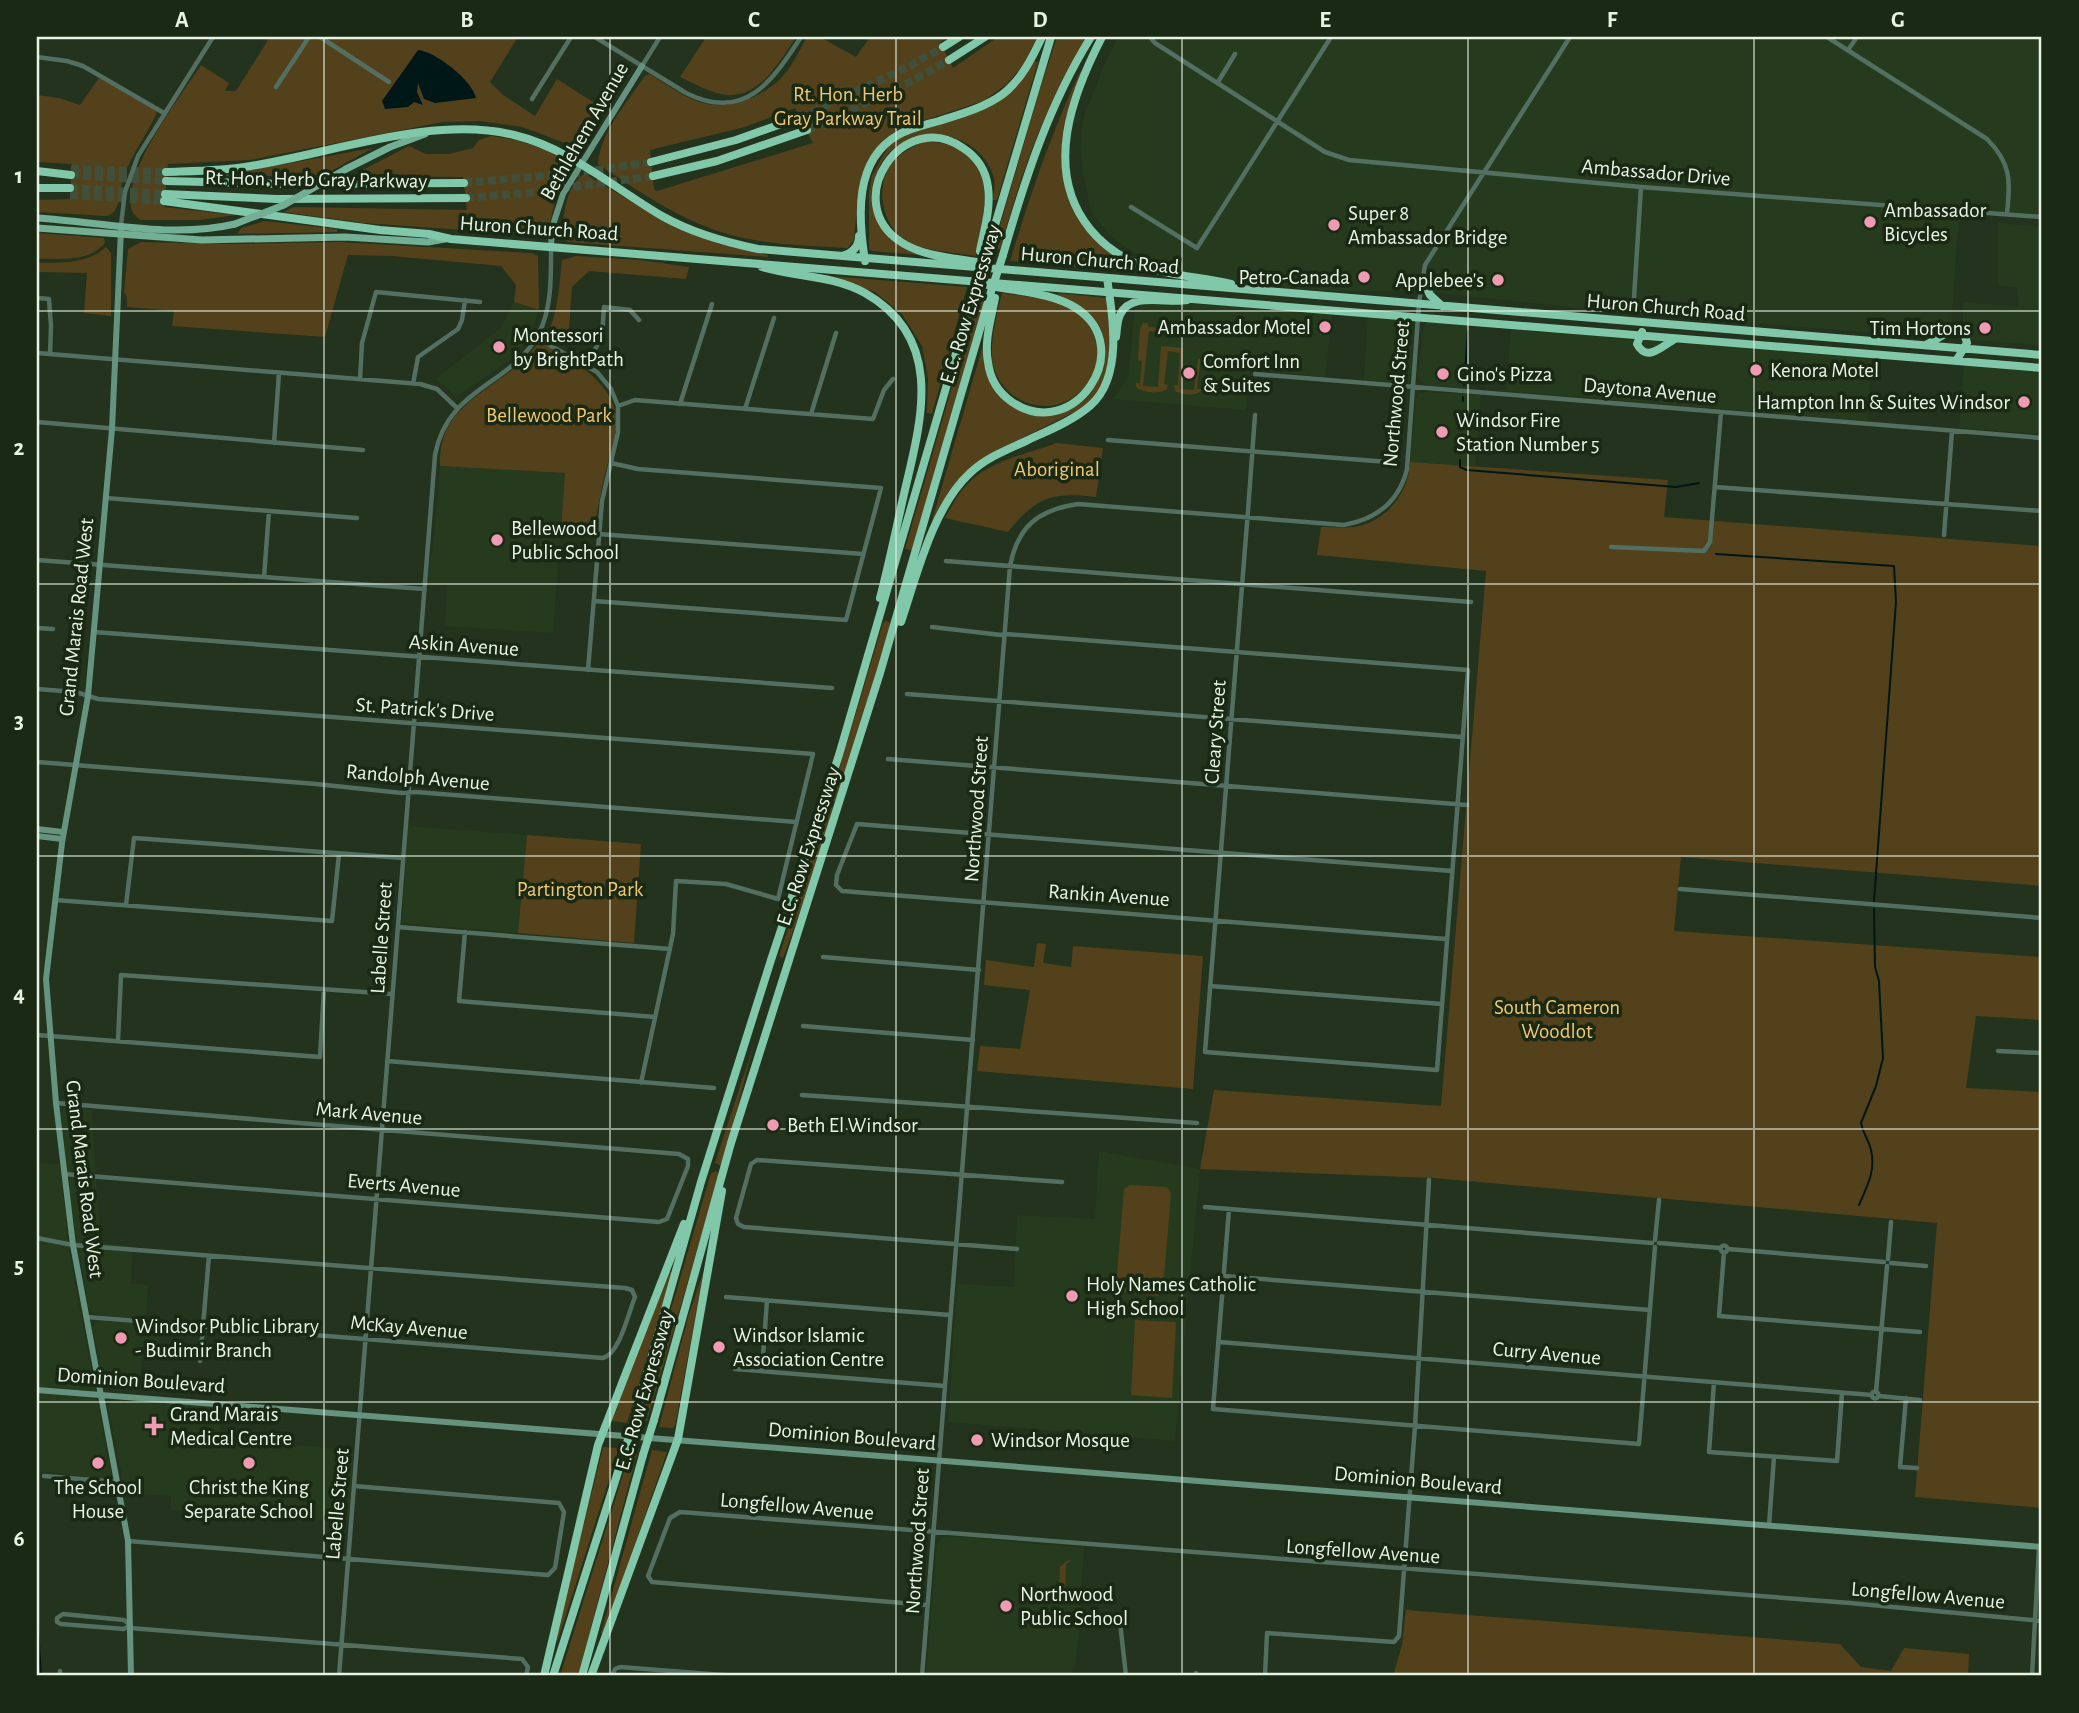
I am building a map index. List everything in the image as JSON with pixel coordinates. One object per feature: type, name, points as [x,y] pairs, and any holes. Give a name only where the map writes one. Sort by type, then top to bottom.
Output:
[{"type":"highway","points":[[943,47],[959,37]]},
{"type":"highway","points":[[949,60],[985,37]]},
{"type":"highway","points":[[841,257],[852,252],[857,246],[864,183],[879,150],[905,131],[968,112],[1002,94],[1026,68],[1042,37]]},
{"type":"highway","name":"E.C. Row Expressway","points":[[553,1676],[634,1419],[701,1182],[839,755],[973,295],[973,279],[1051,37]]},
{"type":"highway","name":"E.C. Row Expressway","points":[[582,1676],[731,1143],[880,673],[1034,154],[1058,99],[1091,37]]},
{"type":"highway","points":[[1102,37],[1078,93],[1066,135],[1067,181],[1079,214],[1106,245],[1131,261],[1152,269],[1251,290]]},
{"type":"highway","points":[[652,162],[736,140],[801,117]]},
{"type":"highway","name":"Huron Church Road","points":[[429,132],[476,129],[511,134],[544,144],[662,215],[706,235],[758,249],[2042,355]]},
{"type":"highway","points":[[653,176],[727,158],[807,130]]},
{"type":"highway","name":"Rt. Hon. Herb Gray Parkway","points":[[429,132],[250,167],[166,177],[281,184],[464,183]]},
{"type":"highway","points":[[983,251],[989,195],[985,176],[973,155],[958,144],[934,138],[909,143],[896,152],[880,174],[876,196],[881,219],[894,237],[906,245],[926,252],[1015,271]]},
{"type":"highway","points":[[37,171],[71,172]]},
{"type":"highway","points":[[37,188],[70,191]]},
{"type":"highway","name":"Rt. Hon. Herb Gray Parkway","points":[[451,239],[165,198],[466,198]]},
{"type":"highway","points":[[861,219],[868,271]]},
{"type":"highway","name":"Huron Church Road","points":[[451,239],[973,279],[2042,368]]},
{"type":"highway","points":[[745,262],[772,270],[835,281],[866,294],[883,305],[898,321],[911,340],[919,363],[923,398],[921,423],[871,648]]},
{"type":"highway","points":[[1107,278],[1113,350]]},
{"type":"highway","points":[[1422,278],[1430,295],[1442,306]]},
{"type":"highway","points":[[973,279],[1050,297],[1083,313],[1097,335],[1101,358],[1094,380],[1080,399],[1057,410],[1032,411],[1010,400],[997,388],[990,372],[987,352],[992,298]]},
{"type":"highway","points":[[880,673],[936,525],[955,490],[970,473],[986,461],[1075,416],[1092,404],[1107,383],[1119,317],[1129,304],[1139,301],[1176,303],[1197,298]]},
{"type":"highway","points":[[1664,324],[1650,327],[1639,334],[1638,347],[1647,353],[1655,352],[1678,338]]},
{"type":"highway","points":[[1924,346],[1950,331],[1964,332],[1966,338],[1963,349],[1956,361]]},
{"type":"highway","points":[[591,1676],[678,1439],[731,1143]]},
{"type":"highway","points":[[544,1676],[602,1433],[701,1182]]},
{"type":"main road","name":"Huron Church Road","points":[[37,228],[195,230],[235,225],[284,205],[390,146],[429,132]]},
{"type":"main road","name":"Huron Church Road","points":[[37,218],[202,240],[332,237],[428,242],[451,239]]},
{"type":"street","points":[[121,230],[125,192],[138,156],[213,37]]},
{"type":"street","points":[[276,87],[309,37]]},
{"type":"street","points":[[320,37],[388,82]]},
{"type":"street","points":[[532,99],[571,37]]},
{"type":"street","points":[[595,37],[695,98],[718,102],[736,101],[753,94],[772,79],[801,37]]},
{"type":"street","name":"Bethlehem Avenue","points":[[551,247],[552,228],[561,199],[660,37]]},
{"type":"street","name":"Ambassador Drive","points":[[1150,37],[1155,43],[1325,152],[1349,160],[1641,187],[2042,217]]},
{"type":"street","points":[[1131,207],[1197,248],[1331,37]]},
{"type":"street","name":"Northwood Street","points":[[922,1676],[1010,566],[1017,541],[1039,516],[1056,507],[1078,504],[1344,525],[1369,519],[1380,513],[1394,499],[1404,481],[1419,303],[1425,265],[1570,37]]},
{"type":"street","points":[[1827,37],[1987,139],[1999,151],[2008,170],[2010,182],[2007,214]]},
{"type":"street","points":[[1848,50],[1857,37]]},
{"type":"street","points":[[1218,82],[1235,54]]},
{"type":"street","points":[[37,57],[83,66],[164,113]]},
{"type":"street","points":[[1634,298],[1641,187]]},
{"type":"street","name":"Grand Marais Road West","points":[[121,230],[112,429],[88,696],[63,835],[46,979],[56,1103],[73,1245],[128,1541],[131,1676]]},
{"type":"street","name":"Labelle Street","points":[[339,1676],[435,455],[441,432],[457,408],[516,362],[537,338],[549,297],[551,247]]},
{"type":"street","points":[[360,379],[362,343],[376,292],[480,302]]},
{"type":"street","points":[[37,299],[49,299],[50,354]]},
{"type":"street","points":[[413,384],[418,357],[458,329],[463,320],[465,300]]},
{"type":"street","points":[[680,404],[712,304]]},
{"type":"street","points":[[587,365],[602,336],[604,307],[630,310],[639,320]]},
{"type":"street","points":[[745,409],[774,318]]},
{"type":"street","points":[[811,414],[836,333]]},
{"type":"street","points":[[537,338],[587,365],[605,381],[618,406],[618,432],[602,501],[588,670]]},
{"type":"street","points":[[37,353],[413,384],[438,389],[457,408]]},
{"type":"street","points":[[274,443],[279,373]]},
{"type":"street","name":"Daytona Avenue","points":[[1255,374],[2042,438]]},
{"type":"street","points":[[618,406],[635,400],[873,419],[884,390],[893,379]]},
{"type":"street","points":[[1611,547],[1704,551],[1710,542],[1721,412]]},
{"type":"street","name":"Cleary Street","points":[[1255,415],[1205,1052],[1437,1070],[1442,1004]]},
{"type":"street","points":[[37,422],[363,450]]},
{"type":"street","points":[[1944,535],[1952,430]]},
{"type":"street","points":[[1108,440],[1388,462]]},
{"type":"street","points":[[594,601],[846,620],[881,488],[638,469],[611,463]]},
{"type":"street","points":[[1715,487],[2042,511]]},
{"type":"street","points":[[106,498],[356,518]]},
{"type":"street","points":[[264,577],[269,511]]},
{"type":"street","points":[[599,534],[863,554]]},
{"type":"street","points":[[37,560],[424,589]]},
{"type":"street","points":[[946,561],[1471,603]]},
{"type":"street","points":[[933,627],[1468,670],[1442,1004],[1210,986]]},
{"type":"street","points":[[37,628],[53,629]]},
{"type":"street","name":"Askin Avenue","points":[[93,632],[832,688]]},
{"type":"street","name":"St. Patrick's Drive","points":[[37,689],[76,692],[98,699],[813,754],[796,822]]},
{"type":"street","points":[[907,694],[1462,737]]},
{"type":"street","points":[[888,759],[1467,805]]},
{"type":"street","name":"Randolph Avenue","points":[[37,762],[796,822]]},
{"type":"street","points":[[641,1083],[670,949],[676,881],[726,884],[778,899],[796,822]]},
{"type":"street","name":"Rankin Avenue","points":[[990,835],[857,824],[837,875],[838,889],[1446,939]]},
{"type":"street","points":[[37,829],[63,835]]},
{"type":"street","points":[[37,836],[63,835]]},
{"type":"street","points":[[990,835],[1452,871]]},
{"type":"street","points":[[126,905],[134,838],[403,858]]},
{"type":"street","points":[[54,900],[332,921],[339,854]]},
{"type":"street","points":[[1680,889],[2042,918]]},
{"type":"street","points":[[398,927],[670,949]]},
{"type":"street","points":[[465,932],[459,1000],[655,1017]]},
{"type":"street","points":[[822,957],[979,970]]},
{"type":"street","points":[[118,1041],[121,975],[393,994]]},
{"type":"street","points":[[37,1035],[320,1057],[324,989]]},
{"type":"street","points":[[803,1026],[973,1040]]},
{"type":"street","points":[[1998,1051],[2042,1053]]},
{"type":"street","points":[[387,1061],[714,1088]]},
{"type":"street","points":[[802,1095],[1197,1124]]},
{"type":"street","name":"Mark Avenue","points":[[56,1103],[679,1154]]},
{"type":"street","name":"Everts Avenue","points":[[64,1174],[659,1222],[667,1219],[688,1166],[688,1159],[679,1154]]},
{"type":"street","points":[[1017,1249],[744,1227],[738,1224],[736,1218],[751,1164],[757,1160],[1062,1182]]},
{"type":"street","points":[[1265,1676],[1268,1633],[1394,1642],[1399,1636],[1415,1426],[1429,1180]]},
{"type":"street","points":[[1229,1209],[1213,1409],[1639,1444],[1659,1200]]},
{"type":"street","points":[[1205,1208],[1926,1266]]},
{"type":"street","points":[[1875,1394],[1891,1222]]},
{"type":"street","points":[[37,1238],[73,1245],[371,1269]]},
{"type":"street","points":[[1724,1250],[1719,1316],[1920,1332]]},
{"type":"street","points":[[200,1361],[209,1256]]},
{"type":"street","name":"McKay Avenue","points":[[86,1317],[603,1358],[610,1356],[616,1348],[635,1297],[632,1290],[625,1288],[371,1269]]},
{"type":"street","points":[[1224,1276],[1650,1310]]},
{"type":"street","points":[[726,1297],[950,1315]]},
{"type":"street","points":[[762,1371],[767,1300]]},
{"type":"street","name":"Curry Avenue","points":[[1219,1342],[1920,1399]]},
{"type":"street","points":[[735,1369],[945,1386]]},
{"type":"street","points":[[1714,1382],[1709,1452],[1837,1461],[1842,1393]]},
{"type":"street","name":"Dominion Boulevard","points":[[37,1390],[2041,1547]]},
{"type":"street","points":[[1906,1398],[1900,1467],[1917,1468]]},
{"type":"street","points":[[1769,1526],[1774,1457]]},
{"type":"street","points":[[44,1476],[118,1482]]},
{"type":"street","points":[[128,1541],[548,1574],[555,1568],[564,1512],[559,1503],[355,1486]]},
{"type":"street","name":"Longfellow Avenue","points":[[928,1605],[652,1582],[648,1576],[670,1518],[681,1512],[1850,1603],[2042,1621]]},
{"type":"street","points":[[2032,1676],[2041,1547]]},
{"type":"street","points":[[130,1626],[124,1620],[63,1615],[57,1618],[57,1622],[61,1624],[124,1629],[130,1626],[522,1659],[528,1667],[526,1676]]},
{"type":"street","points":[[1120,1622],[1126,1676]]},
{"type":"street","points":[[612,1676],[615,1669],[620,1667],[736,1676]]},
{"type":"shaded area","points":[[1118,37],[2042,37],[2042,217],[1959,213],[1951,328],[1926,337],[1628,313],[1421,291],[1330,291],[1214,280],[1181,273],[1135,254],[1108,234],[1091,211],[1083,174],[1083,119]]},
{"type":"shaded area","points":[[418,50],[434,56],[452,68],[468,83],[476,98],[435,103],[424,99],[418,83],[417,92],[423,105],[414,102],[408,107],[385,109],[382,101]]},
{"type":"shaded area","points":[[1998,223],[2042,227],[2042,345],[1970,340],[1963,321],[1963,302],[2019,307],[2017,288],[1998,285]]},
{"type":"shaded area","name":"Montessori by BrightPath","points":[[514,302],[539,310],[530,337],[514,357],[456,397],[436,379],[502,327]]},
{"type":"shaded area","points":[[1144,303],[1260,306],[1332,312],[1325,377],[1250,370],[1246,410],[1113,399],[1128,378],[1135,308]]},
{"type":"shaded area","points":[[1368,316],[1408,319],[1413,322],[1411,374],[1408,381],[1364,380]]},
{"type":"shaded area","points":[[1431,321],[1469,324],[1463,388],[1427,385],[1420,380],[1418,374],[1423,330],[1426,323]]},
{"type":"shaded area","points":[[1511,330],[1547,333],[1560,331],[1872,356],[1867,421],[1506,391]]},
{"type":"shaded area","points":[[1964,364],[2042,370],[2042,434],[1959,428]]},
{"type":"shaded area","points":[[1426,392],[1481,395],[1475,466],[1410,462],[1416,399],[1419,394]]},
{"type":"shaded area","name":"Bellewood Public School","points":[[440,466],[565,473],[553,633],[445,626],[447,586],[427,584],[429,561],[433,551]]},
{"type":"shaded area","points":[[408,826],[527,835],[518,933],[402,923]]},
{"type":"shaded area","points":[[67,1107],[92,1110],[96,1173],[67,1172],[61,1113],[62,1109]]},
{"type":"shaded area","name":"Holy Names Catholic High School","points":[[1099,1151],[1200,1169],[1175,1441],[948,1422],[957,1284],[1014,1287],[1017,1215],[1095,1219]]},
{"type":"shaded area","points":[[37,1163],[60,1164],[69,1250],[111,1474],[107,1479],[37,1471]]},
{"type":"shaded area","points":[[70,1179],[96,1179],[102,1243],[133,1246],[131,1283],[148,1285],[146,1319],[98,1315],[91,1313],[89,1309],[68,1186]]},
{"type":"shaded area","points":[[100,1321],[162,1325],[158,1359],[142,1358],[139,1391],[103,1387],[93,1328],[95,1323]]},
{"type":"shaded area","name":"Christ the King Separate School","points":[[110,1401],[222,1408],[219,1439],[354,1450],[348,1522],[171,1510],[171,1496],[125,1493],[108,1406]]},
{"type":"shaded area","name":"Northwood Public School","points":[[945,1536],[1084,1548],[1076,1665],[1073,1665],[1072,1676],[926,1676],[937,1544]]},
{"type":"green space","points":[[270,37],[518,37],[490,82],[503,95],[535,116],[557,79],[604,109],[581,142],[573,146],[522,127],[479,121],[443,122],[250,160],[168,164],[164,207],[236,215],[200,220],[140,220],[131,207],[131,191],[136,173],[156,133],[201,65],[229,83],[225,91],[236,91]]},
{"type":"green space","points":[[706,37],[796,37],[766,78],[746,92],[734,95],[711,91],[680,77]]},
{"type":"green space","name":"Rt. Hon. Herb Gray Parkway Trail","points":[[807,37],[820,37],[856,57],[870,37],[948,37],[940,42],[953,68],[998,37],[1037,37],[1024,64],[1007,84],[983,101],[898,129],[881,142],[865,167],[858,195],[854,240],[848,248],[774,243],[713,229],[662,205],[598,164],[609,129],[645,76],[649,74],[699,102],[716,105],[735,103],[761,93],[777,82],[790,67]],"holes":[[[795,108],[813,143],[657,191],[654,189],[650,150],[745,127]]]},
{"type":"green space","points":[[1057,37],[1088,37],[1040,128],[1000,249],[993,250],[1039,92]]},
{"type":"green space","points":[[1034,61],[1038,62],[997,200],[993,200],[994,178],[985,159],[971,146],[953,138],[934,135],[915,138],[897,146],[883,160],[875,179],[874,191],[882,227],[921,255],[869,249],[869,191],[872,175],[888,147],[903,136],[981,111],[1000,100]]},
{"type":"green space","points":[[1080,72],[1084,73],[1064,130],[1061,158],[1064,180],[1095,238],[1164,275],[1010,261],[1042,165]]},
{"type":"green space","points":[[99,78],[158,110],[126,170],[117,207],[106,216],[37,212],[37,200],[70,199],[72,164],[37,162],[37,95],[80,105]]},
{"type":"green space","points":[[491,136],[532,145],[571,162],[557,192],[547,236],[364,223],[283,212],[294,207],[467,210],[463,177],[351,176],[409,146],[426,154],[449,154],[473,148],[479,140]]},
{"type":"green space","points":[[923,142],[948,144],[965,152],[977,164],[984,196],[976,256],[915,245],[898,234],[891,225],[883,203],[884,179],[888,169],[901,154]]},
{"type":"green space","points":[[373,148],[322,176],[218,176]]},
{"type":"green space","points":[[585,174],[674,227],[720,244],[768,257],[568,242],[564,240],[563,233],[566,203],[574,185]]},
{"type":"green space","points":[[265,221],[337,229],[337,232],[237,234],[241,228]]},
{"type":"green space","points":[[37,233],[104,238],[105,243],[91,254],[82,257],[37,259]]},
{"type":"green space","points":[[141,242],[339,242],[531,253],[538,256],[539,310],[514,302],[516,285],[501,266],[348,255],[325,337],[172,326],[174,311],[127,307],[124,292],[128,249]]},
{"type":"green space","points":[[106,247],[111,253],[111,316],[84,313],[87,273],[37,272],[37,263],[82,260]]},
{"type":"green space","points":[[576,256],[641,260],[689,267],[686,279],[589,271],[572,287],[569,328],[561,344],[546,338],[556,310],[562,260]]},
{"type":"green space","points":[[828,276],[967,287],[932,414],[927,413],[928,378],[922,346],[902,314],[875,292]]},
{"type":"green space","points":[[1002,293],[1058,302],[1075,310],[1086,321],[1096,341],[1097,362],[1086,385],[1074,397],[1060,404],[1030,404],[1004,387],[996,374],[992,357],[993,333]]},
{"type":"green space","points":[[1057,293],[1106,298],[1111,351],[1109,373],[1093,399],[1078,410],[988,455],[931,524],[982,349],[985,349],[987,369],[994,384],[1020,409],[1063,411],[1075,407],[1094,388],[1104,362],[1103,335],[1088,312]]},
{"type":"green space","points":[[977,300],[984,301],[913,551],[905,549]]},
{"type":"green space","points":[[1143,323],[1148,323],[1148,327],[1186,330],[1186,334],[1149,331],[1143,386],[1158,387],[1161,346],[1183,348],[1180,389],[1194,390],[1198,359],[1205,357],[1205,364],[1200,363],[1197,389],[1203,389],[1200,392],[1190,394],[1175,391],[1174,385],[1178,385],[1180,353],[1168,351],[1164,384],[1168,385],[1166,390],[1151,392],[1136,387],[1136,383],[1140,383],[1142,361],[1138,360],[1140,329]]},
{"type":"green space","name":"Bellewood Park","points":[[539,342],[574,362],[596,379],[612,401],[616,414],[615,438],[593,532],[561,529],[565,473],[440,466],[441,448],[452,420],[473,399],[519,364]]},
{"type":"green space","name":"Aboriginal","points":[[1057,443],[1103,448],[1096,497],[1068,495],[1046,500],[1027,511],[1008,532],[945,518],[963,489],[983,471]]},
{"type":"green space","name":"South Cameron Woodlot","points":[[1410,462],[1668,480],[1664,517],[2042,546],[2042,886],[1681,857],[1674,931],[2042,957],[2042,1020],[1976,1016],[1966,1088],[2042,1092],[2042,1508],[1915,1497],[1937,1223],[1434,1178],[1200,1169],[1214,1090],[1441,1106],[1486,571],[1317,555],[1321,527],[1359,526],[1388,510],[1406,483]]},
{"type":"green space","points":[[886,620],[891,624],[838,800],[833,801],[831,796]]},
{"type":"green space","points":[[833,807],[819,859],[783,958],[779,956],[827,809]]},
{"type":"green space","name":"Partington Park","points":[[527,835],[641,844],[634,943],[518,933]]},
{"type":"green space","points":[[1037,943],[1046,944],[1043,963],[1071,967],[1073,946],[1203,956],[1193,1089],[977,1071],[980,1046],[1020,1049],[1030,990],[984,985],[986,960],[1034,967]]},
{"type":"green space","points":[[754,1044],[722,1166],[715,1163]]},
{"type":"green space","points":[[717,1171],[719,1175],[647,1421],[639,1419],[711,1173]]},
{"type":"green space","points":[[1130,1185],[1167,1187],[1171,1193],[1163,1290],[1158,1296],[1120,1292],[1116,1287],[1124,1189]]},
{"type":"green space","points":[[704,1270],[675,1426],[659,1427],[689,1314]]},
{"type":"green space","points":[[669,1272],[672,1272],[627,1423],[612,1421]]},
{"type":"green space","points":[[1135,1320],[1176,1322],[1172,1398],[1131,1395]]},
{"type":"green space","points":[[603,1447],[619,1448],[558,1640],[555,1641]]},
{"type":"green space","points":[[652,1450],[667,1452],[603,1636],[601,1633]]},
{"type":"green space","points":[[630,1452],[637,1454],[578,1676],[560,1676]]},
{"type":"green space","points":[[1072,1560],[1066,1564],[1065,1593],[1070,1596],[1068,1601],[1064,1602],[1059,1597],[1060,1567]]},
{"type":"green space","points":[[1406,1610],[1840,1644],[1861,1667],[1891,1671],[1904,1648],[1969,1654],[1968,1676],[1393,1676],[1402,1645]]},
{"type":"waterway","points":[[1464,385],[1468,331]]},
{"type":"waterway","points":[[1460,460],[1460,467],[1467,470],[1676,487],[1699,483]]},
{"type":"waterway","points":[[1716,554],[1894,566],[1896,602],[1874,901]]},
{"type":"waterway","points":[[1859,1205],[1870,1178],[1872,1165],[1871,1150],[1861,1123],[1876,1086],[1883,1058],[1879,981],[1875,967],[1874,909]]},
{"type":"waterway","points":[[37,1613],[41,1676]]},
{"type":"tunnel","points":[[801,117],[906,68],[943,47]]},
{"type":"tunnel","points":[[807,130],[912,81],[949,60]]},
{"type":"tunnel","points":[[464,183],[577,173],[651,162]]},
{"type":"tunnel","points":[[71,169],[166,172]]},
{"type":"tunnel","points":[[71,175],[166,181]]},
{"type":"tunnel","points":[[466,198],[527,193],[653,176]]},
{"type":"tunnel","points":[[70,188],[165,194]]},
{"type":"tunnel","points":[[70,195],[164,201]]},
{"type":"place","name":"Ambassador Bicycles","points":[[1870,222]]},
{"type":"place","name":"Super 8 Ambassador Bridge","points":[[1334,225]]},
{"type":"place","name":"Petro-Canada","points":[[1364,277]]},
{"type":"place","name":"Applebee's","points":[[1498,280]]},
{"type":"place","name":"Ambassador Motel","points":[[1325,327]]},
{"type":"place","name":"Tim Hortons","points":[[1985,328]]},
{"type":"place","name":"Montessori by BrightPath","points":[[499,347]]},
{"type":"place","name":"Kenora Motel","points":[[1756,370]]},
{"type":"place","name":"Comfort Inn & Suites","points":[[1189,373]]},
{"type":"place","name":"Gino's Pizza","points":[[1443,374]]},
{"type":"place","name":"Hampton Inn & Suites Windsor","points":[[2024,402]]},
{"type":"place","name":"Windsor Fire Station Number 5","points":[[1442,432]]},
{"type":"place","name":"Bellewood Public School","points":[[497,540]]},
{"type":"place","name":"Beth El Windsor","points":[[773,1125]]},
{"type":"place","name":"Holy Names Catholic High School","points":[[1072,1296]]},
{"type":"place","name":"Windsor Public Library - Budimir Branch","points":[[121,1338]]},
{"type":"place","name":"Windsor Islamic Association Centre","points":[[719,1347]]},
{"type":"place","name":"Grand Marais Medical Centre","points":[[154,1426]]},
{"type":"place","name":"Windsor Mosque","points":[[977,1440]]},
{"type":"place","name":"The School House","points":[[98,1463]]},
{"type":"place","name":"Christ the King Separate School","points":[[249,1463]]},
{"type":"place","name":"Northwood Public School","points":[[1006,1606]]}]
